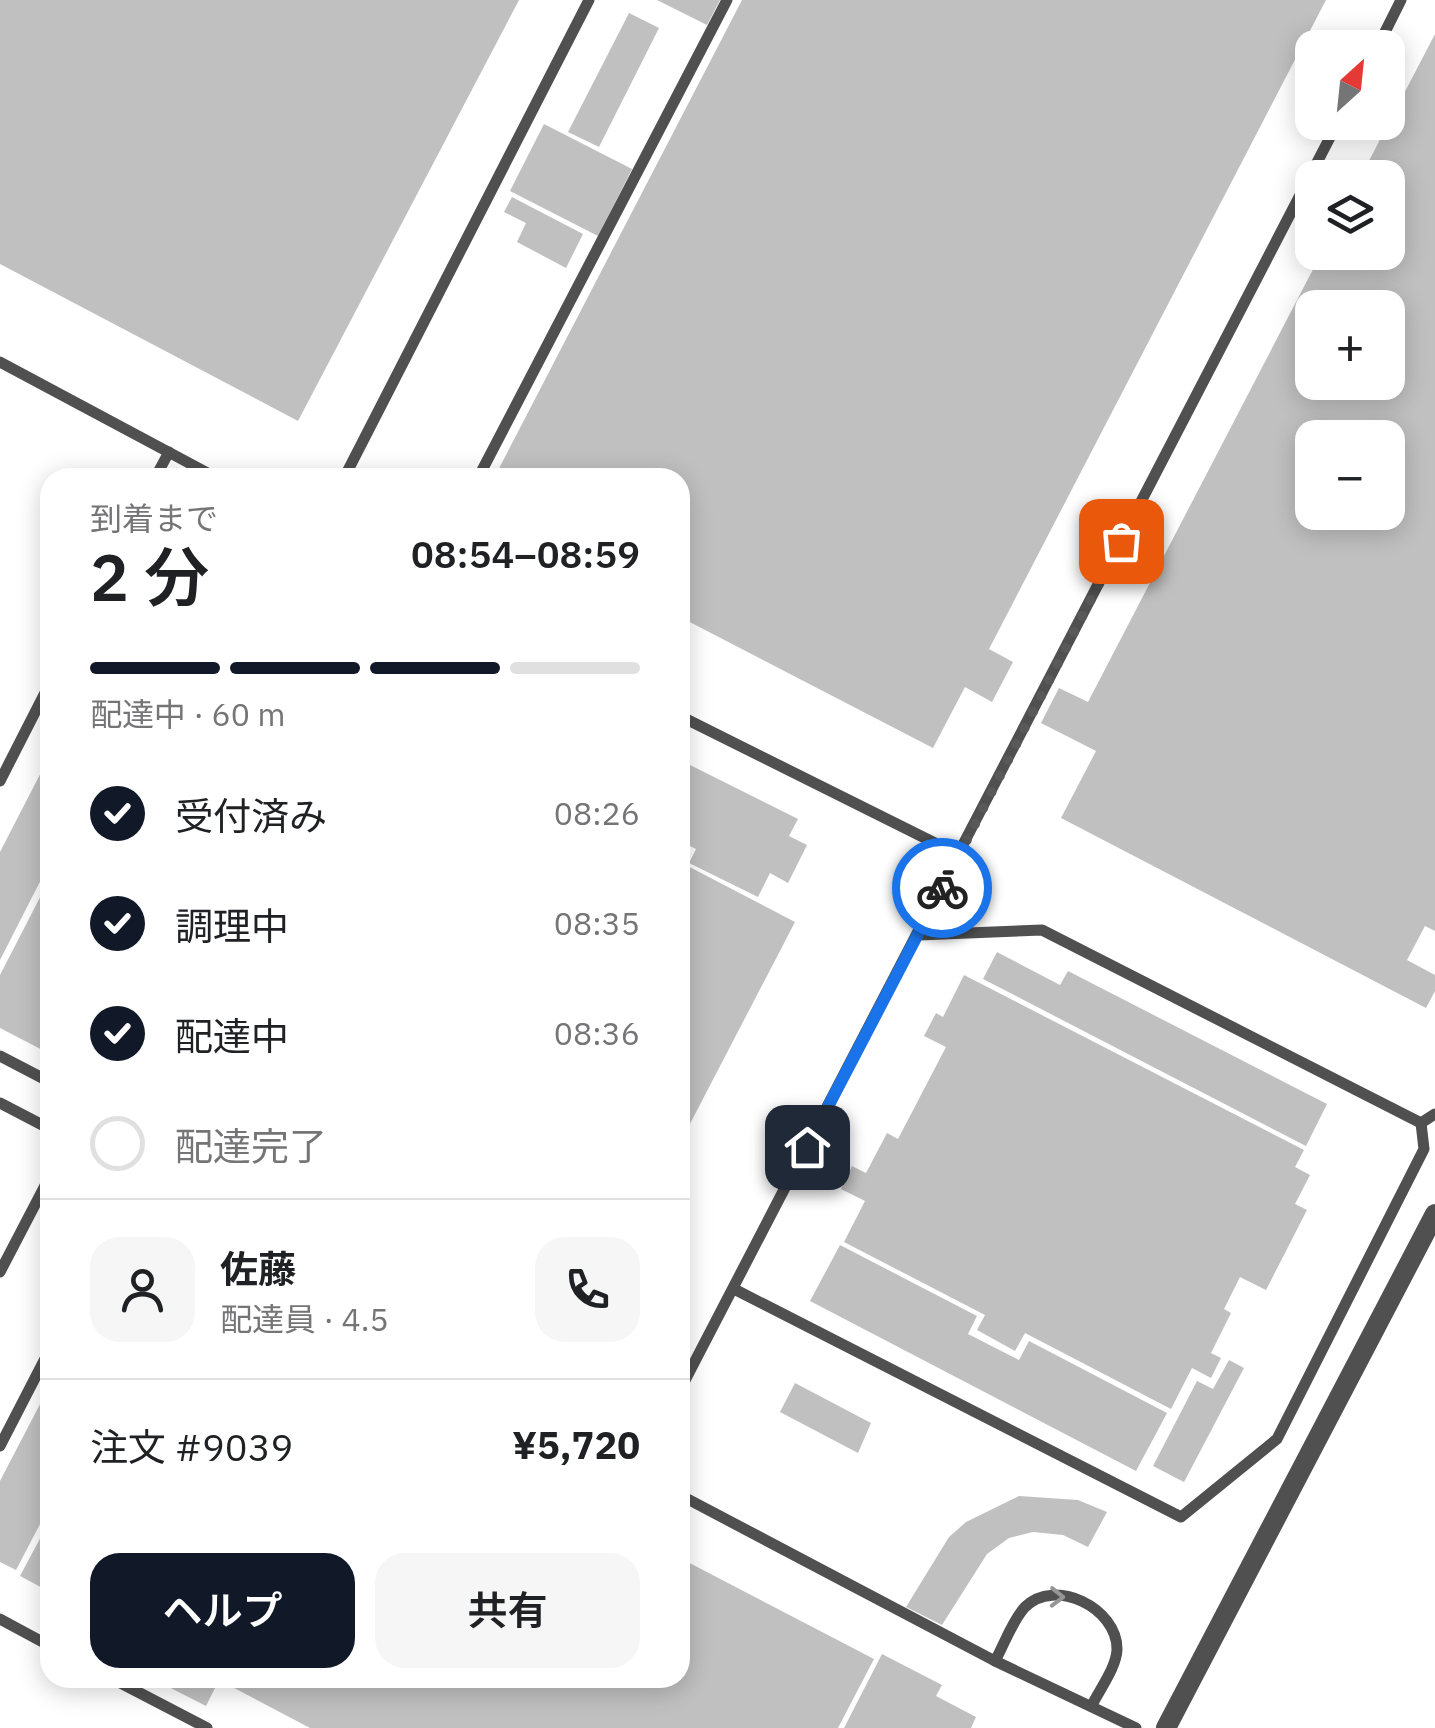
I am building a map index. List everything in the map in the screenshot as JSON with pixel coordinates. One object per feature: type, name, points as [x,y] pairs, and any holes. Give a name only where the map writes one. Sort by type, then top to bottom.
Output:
[{"type":"street","points":[[1166,1728],[1435,1214]]},
{"type":"lane","points":[[349,468],[589,0]]},
{"type":"lane","points":[[483,468],[727,0]]},
{"type":"lane","points":[[1385,30],[1401,0]]},
{"type":"lane","points":[[690,1371],[1329,140]]},
{"type":"lane","points":[[0,362],[198,468]]},
{"type":"lane","points":[[160,468],[168,452]]},
{"type":"lane","points":[[0,781],[40,703]]},
{"type":"lane","points":[[690,721],[958,855]]},
{"type":"lane","points":[[918,935],[1042,930],[1422,1123]]},
{"type":"lane","points":[[0,1056],[40,1077]]},
{"type":"lane","points":[[0,1103],[40,1123]]},
{"type":"lane","points":[[1422,1123],[1435,1114]]},
{"type":"lane","points":[[734,1289],[1181,1516],[1277,1439],[1424,1149],[1422,1123]]},
{"type":"lane","points":[[0,1272],[40,1195]]},
{"type":"lane","points":[[0,1446],[40,1368]]},
{"type":"lane","points":[[690,1501],[994,1661],[1136,1728]]},
{"type":"lane","points":[[994,1661],[1024,1608],[1042,1595],[1072,1596],[1098,1611],[1116,1633],[1118,1654],[1092,1705]]},
{"type":"lane","points":[[0,1620],[40,1641]]},
{"type":"lane","points":[[130,1688],[208,1728]]},
{"type":"building","points":[[0,0],[519,0],[298,421],[0,264]]},
{"type":"building","points":[[657,0],[720,0],[707,25]]},
{"type":"building","points":[[742,0],[1326,0],[1310,30],[1295,30],[1295,60],[989,649],[1013,662],[992,702],[965,687],[933,748],[690,622],[690,468],[499,468]]},
{"type":"building","points":[[629,13],[659,28],[599,147],[568,132]]},
{"type":"building","points":[[1435,34],[1435,931],[1425,926],[1407,960],[1435,975],[1435,991],[1426,1008],[1061,818],[1096,751],[1041,723],[1059,688],[1088,702],[1295,304],[1295,400],[1405,400],[1405,290],[1302,290],[1313,270],[1405,270],[1405,160],[1369,160],[1380,140],[1405,140],[1405,92]]},
{"type":"building","points":[[544,124],[632,169],[598,236],[510,191]]},
{"type":"building","points":[[512,197],[583,234],[566,268],[517,242],[526,223],[504,212]]},
{"type":"building","points":[[690,765],[798,819],[789,836],[807,845],[788,883],[770,873],[758,897],[690,863],[696,849],[690,846]]},
{"type":"building","points":[[40,774],[40,882],[0,960],[0,852]]},
{"type":"building","points":[[690,867],[795,922],[690,1124]]},
{"type":"building","points":[[40,897],[40,1049],[0,1028],[0,975]]},
{"type":"building","points":[[997,952],[1060,985],[1068,971],[1327,1104],[1306,1146],[983,979]]},
{"type":"building","points":[[964,975],[1304,1150],[1295,1167],[1310,1175],[1295,1204],[1307,1210],[1266,1290],[1240,1277],[1224,1309],[1231,1313],[1211,1353],[1221,1358],[1211,1378],[1192,1368],[1171,1409],[1025,1333],[1015,1351],[977,1330],[985,1315],[844,1242],[865,1201],[841,1189],[852,1166],[866,1173],[887,1133],[898,1139],[946,1047],[924,1036],[936,1013],[943,1017]]},
{"type":"building","points":[[840,1245],[977,1316],[968,1334],[1019,1360],[1029,1341],[1167,1413],[1136,1471],[810,1301]]},
{"type":"building","points":[[1229,1360],[1244,1368],[1184,1482],[1153,1466],[1197,1381],[1213,1389]]},
{"type":"building","points":[[795,1383],[871,1423],[858,1453],[780,1412]]},
{"type":"building","points":[[40,1404],[40,1524],[16,1570],[0,1562],[0,1481]]},
{"type":"building","points":[[1019,1496],[1078,1500],[1107,1512],[1088,1547],[1063,1535],[1033,1532],[1009,1538],[987,1554],[942,1625],[906,1607],[949,1537],[966,1522]]},
{"type":"building","points":[[40,1539],[40,1587],[20,1576]]},
{"type":"building","points":[[690,1563],[874,1659],[838,1728],[310,1728],[234,1688],[690,1688]]},
{"type":"building","points":[[882,1654],[942,1685],[936,1696],[976,1717],[971,1728],[844,1728]]},
{"type":"building","points":[[171,1688],[215,1688],[206,1706]]},
{"type":"way so far","points":[[942,888],[1121,541]]},
{"type":"route","points":[[807,1147],[942,888]]}]
